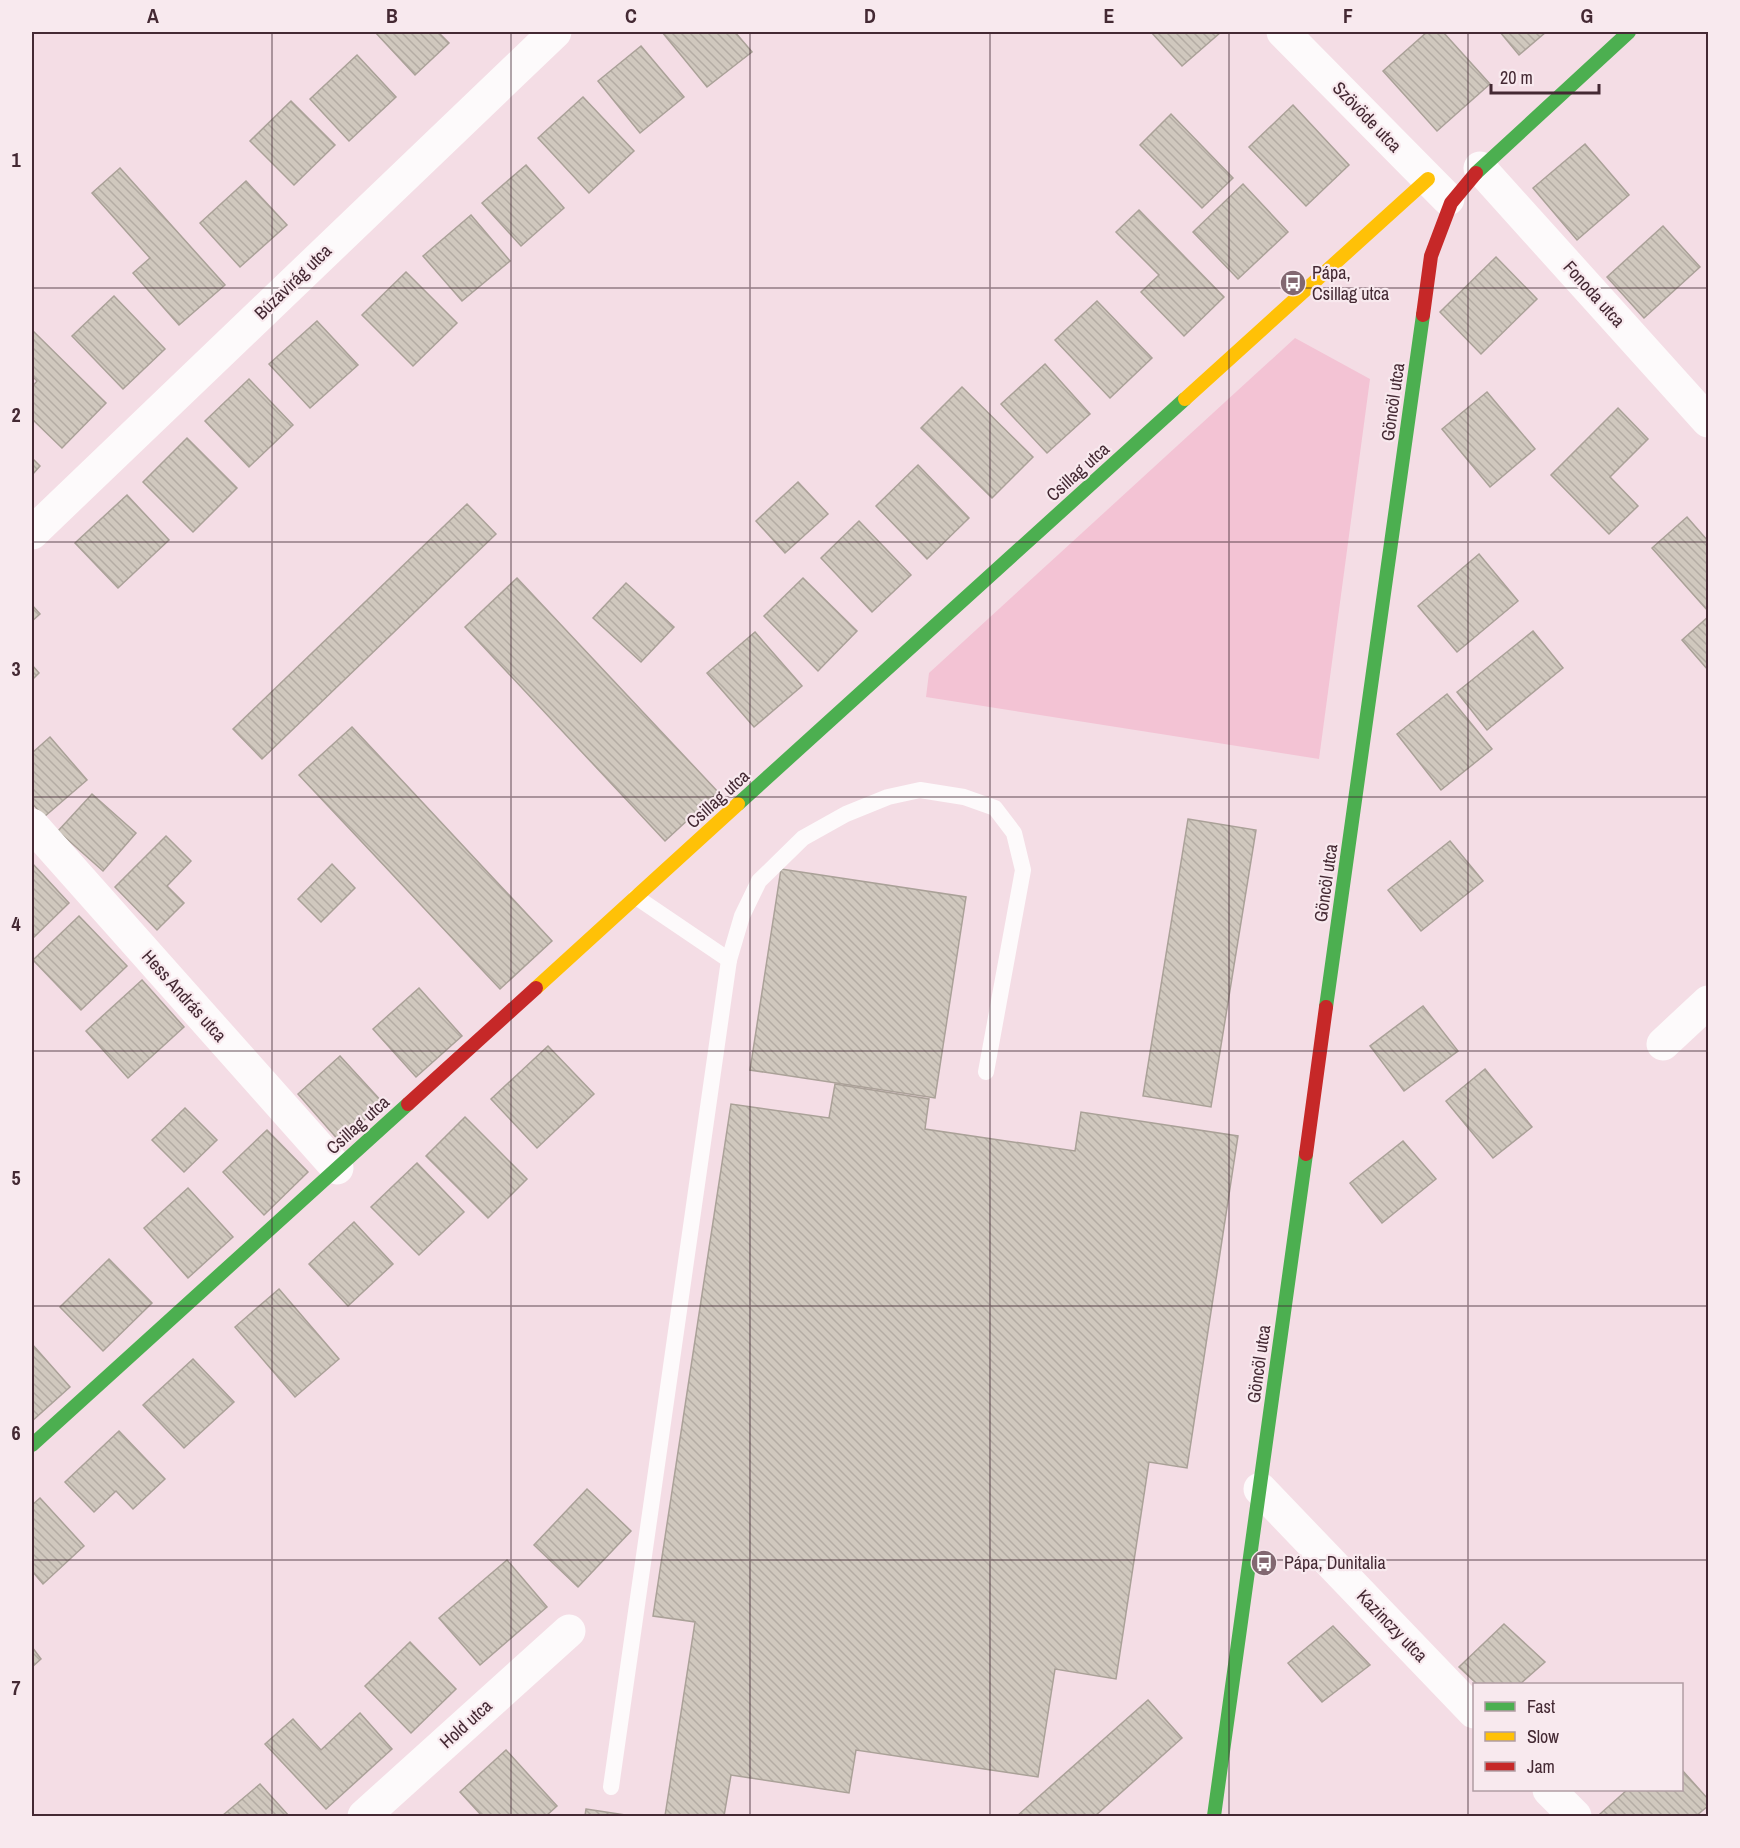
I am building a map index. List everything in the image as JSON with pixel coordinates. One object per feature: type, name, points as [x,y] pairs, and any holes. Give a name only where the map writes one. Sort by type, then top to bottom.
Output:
[{"type":"street","name":"Búzavirág utca","points":[[32,533],[555,32]]},
{"type":"street","name":"Szövöde utca","points":[[1283,32],[1451,203]]},
{"type":"street","name":"Göncöl utca","points":[[1214,1816],[1431,256],[1451,203],[1480,168],[1629,32]]},
{"type":"street","name":"Fonoda utca","points":[[1480,168],[1708,421]]},
{"type":"street","name":"Csillag utca","points":[[32,1445],[1428,179]]},
{"type":"street","name":"Hess András utca","points":[[32,825],[337,1168]]},
{"type":"street","points":[[1663,1044],[1708,1002]]},
{"type":"street","name":"Kazinczy utca","points":[[1260,1489],[1473,1711]]},
{"type":"street","name":"Hold utca","points":[[364,1816],[568,1631]]},
{"type":"street","points":[[1550,1791],[1575,1816]]},
{"type":"lane","points":[[611,1787],[729,960],[742,916],[759,881],[802,838],[846,814],[888,797],[920,790],[964,797],[995,808],[1014,833],[1023,870],[986,1072]]},
{"type":"lane","points":[[636,897],[729,960]]},
{"type":"shaded area","points":[[1295,338],[1370,379],[1319,759],[926,697],[929,673]]},
{"type":"building","points":[[375,32],[438,32],[449,43],[415,75]]},
{"type":"building","points":[[662,32],[735,32],[752,52],[707,87]]},
{"type":"building","points":[[1151,32],[1221,32],[1182,66]]},
{"type":"building","points":[[1427,32],[1443,32],[1490,84],[1437,131],[1383,71]]},
{"type":"building","points":[[1500,32],[1546,32],[1519,55]]},
{"type":"building","points":[[641,46],[684,97],[640,133],[598,81]]},
{"type":"building","points":[[357,55],[396,97],[349,141],[310,99]]},
{"type":"building","points":[[583,97],[634,151],[589,193],[538,138]]},
{"type":"building","points":[[291,101],[335,145],[294,185],[250,141]]},
{"type":"building","points":[[1293,105],[1349,165],[1306,206],[1249,147]]},
{"type":"building","points":[[1171,114],[1233,178],[1202,208],[1140,145]]},
{"type":"building","points":[[1585,144],[1629,195],[1577,240],[1533,188]]},
{"type":"building","points":[[526,165],[564,208],[521,246],[482,203]]},
{"type":"building","points":[[120,168],[225,285],[179,325],[133,273],[150,258],[92,193]]},
{"type":"building","points":[[246,181],[287,225],[240,267],[200,223]]},
{"type":"building","points":[[1243,184],[1288,232],[1238,279],[1193,232]]},
{"type":"building","points":[[1139,210],[1224,297],[1184,336],[1141,292],[1159,275],[1116,232]]},
{"type":"building","points":[[471,215],[510,261],[462,301],[423,256]]},
{"type":"building","points":[[1663,226],[1700,267],[1644,318],[1607,277]]},
{"type":"building","points":[[1496,257],[1537,299],[1481,354],[1440,312]]},
{"type":"building","points":[[406,272],[457,323],[413,366],[362,315]]},
{"type":"building","points":[[114,296],[165,349],[123,389],[72,336]]},
{"type":"building","points":[[1097,301],[1152,358],[1110,398],[1055,340]]},
{"type":"building","points":[[317,321],[358,365],[310,408],[269,364]]},
{"type":"building","points":[[32,330],[106,403],[62,448],[32,419],[32,387],[37,381],[32,376]]},
{"type":"building","points":[[1045,364],[1090,414],[1047,453],[1001,404]]},
{"type":"building","points":[[249,379],[293,425],[249,467],[205,421]]},
{"type":"building","points":[[962,387],[1033,457],[992,498],[921,428]]},
{"type":"building","points":[[1487,392],[1535,449],[1490,487],[1442,429]]},
{"type":"building","points":[[1618,408],[1648,439],[1610,477],[1638,506],[1609,534],[1551,475]]},
{"type":"building","points":[[187,438],[237,488],[193,532],[143,482]]},
{"type":"building","points":[[32,458],[40,466],[32,475]]},
{"type":"building","points":[[918,465],[969,518],[927,559],[876,506]]},
{"type":"building","points":[[798,482],[828,514],[785,553],[756,521]]},
{"type":"building","points":[[127,495],[169,540],[118,588],[75,543]]},
{"type":"building","points":[[467,504],[496,534],[262,759],[233,729]]},
{"type":"building","points":[[1687,517],[1708,541],[1708,611],[1652,548]]},
{"type":"building","points":[[859,521],[911,575],[872,612],[821,558]]},
{"type":"building","points":[[1479,554],[1518,601],[1457,652],[1418,606]]},
{"type":"building","points":[[517,578],[718,792],[665,841],[465,627]]},
{"type":"building","points":[[803,578],[857,631],[818,671],[764,616]]},
{"type":"building","points":[[626,583],[674,627],[641,662],[593,618]]},
{"type":"building","points":[[32,605],[40,614],[32,621]]},
{"type":"building","points":[[1708,617],[1708,670],[1682,640]]},
{"type":"building","points":[[1533,631],[1563,668],[1487,730],[1457,692]]},
{"type":"building","points":[[755,632],[802,686],[754,727],[707,673]]},
{"type":"building","points":[[32,665],[39,673],[32,680]]},
{"type":"building","points":[[1447,694],[1492,749],[1441,790],[1397,734]]},
{"type":"building","points":[[352,727],[552,941],[500,989],[299,775]]},
{"type":"building","points":[[50,737],[87,780],[44,817],[32,803],[32,753]]},
{"type":"building","points":[[92,794],[136,833],[103,871],[58,831]]},
{"type":"building","points":[[1188,819],[1256,830],[1211,1107],[1143,1096]]},
{"type":"building","points":[[166,836],[191,861],[167,886],[184,903],[157,930],[115,887]]},
{"type":"building","points":[[1450,841],[1483,881],[1421,931],[1388,890]]},
{"type":"building","points":[[32,863],[69,903],[32,939]]},
{"type":"building","points":[[332,864],[355,888],[321,922],[298,899]]},
{"type":"building","points":[[781,869],[966,897],[935,1098],[750,1070]]},
{"type":"building","points":[[79,916],[127,966],[81,1010],[33,960]]},
{"type":"building","points":[[142,980],[184,1027],[128,1078],[86,1031]]},
{"type":"building","points":[[419,988],[462,1036],[416,1077],[373,1029]]},
{"type":"building","points":[[1423,1006],[1458,1051],[1404,1091],[1370,1046]]},
{"type":"building","points":[[548,1046],[594,1094],[537,1148],[491,1099]]},
{"type":"building","points":[[340,1056],[383,1103],[340,1142],[298,1094]]},
{"type":"building","points":[[1485,1069],[1532,1127],[1493,1158],[1446,1101]]},
{"type":"building","points":[[835,1084],[929,1099],[925,1129],[1075,1151],[1081,1112],[1238,1136],[1187,1468],[1149,1462],[1116,1679],[1055,1669],[1038,1777],[856,1750],[849,1793],[731,1775],[724,1816],[665,1816],[695,1622],[653,1616],[731,1104],[829,1118]]},
{"type":"building","points":[[185,1108],[217,1140],[184,1172],[152,1140]]},
{"type":"building","points":[[465,1117],[527,1179],[488,1218],[426,1156]]},
{"type":"building","points":[[267,1130],[308,1172],[264,1215],[223,1172]]},
{"type":"building","points":[[1403,1141],[1436,1179],[1382,1223],[1350,1183]]},
{"type":"building","points":[[417,1163],[464,1212],[419,1255],[371,1207]]},
{"type":"building","points":[[188,1188],[233,1237],[188,1278],[144,1228]]},
{"type":"building","points":[[354,1222],[393,1264],[348,1306],[309,1264]]},
{"type":"building","points":[[109,1259],[152,1303],[103,1351],[60,1307]]},
{"type":"building","points":[[279,1289],[339,1359],[295,1397],[235,1327]]},
{"type":"building","points":[[32,1344],[70,1387],[32,1421]]},
{"type":"building","points":[[193,1359],[234,1402],[184,1448],[143,1405]]},
{"type":"building","points":[[119,1431],[165,1479],[133,1509],[116,1491],[94,1512],[65,1482]]},
{"type":"building","points":[[587,1489],[631,1531],[578,1587],[534,1545]]},
{"type":"building","points":[[40,1498],[84,1546],[43,1584],[32,1571],[32,1505]]},
{"type":"building","points":[[507,1560],[547,1607],[480,1665],[439,1618]]},
{"type":"building","points":[[1504,1624],[1545,1662],[1521,1683],[1476,1683],[1459,1667]]},
{"type":"building","points":[[1333,1626],[1370,1665],[1322,1702],[1288,1663]]},
{"type":"building","points":[[410,1642],[456,1689],[411,1733],[365,1686]]},
{"type":"building","points":[[32,1647],[41,1659],[32,1667]]},
{"type":"building","points":[[1148,1700],[1182,1738],[1095,1816],[1017,1816]]},
{"type":"building","points":[[360,1713],[392,1749],[326,1809],[265,1744],[293,1719],[321,1750]]},
{"type":"building","points":[[506,1750],[557,1806],[546,1816],[482,1816],[460,1792]]},
{"type":"building","points":[[1683,1771],[1708,1799],[1708,1806],[1696,1816],[1602,1816],[1600,1814],[1626,1791],[1683,1791]]},
{"type":"building","points":[[260,1784],[289,1816],[222,1816]]},
{"type":"building","points":[[586,1809],[632,1816],[585,1816]]},
{"type":"traffic: fast","points":[[1476,173],[1629,32]]},
{"type":"traffic: fast","points":[[1326,1007],[1423,315]]},
{"type":"traffic: fast","points":[[738,804],[1185,399]]},
{"type":"traffic: fast","points":[[32,1445],[408,1104]]},
{"type":"traffic: fast","points":[[1214,1816],[1306,1154]]},
{"type":"traffic: slow","points":[[1185,399],[1428,179]]},
{"type":"traffic: slow","points":[[536,988],[738,804]]},
{"type":"traffic: jam","points":[[1423,315],[1431,256],[1451,203],[1476,173]]},
{"type":"traffic: jam","points":[[408,1104],[536,988]]},
{"type":"traffic: jam","points":[[1306,1154],[1326,1007]]},
{"type":"place","name":"Pápa, Csillag utca","points":[[1293,283]]},
{"type":"place","name":"Pápa, Dunitalia","points":[[1264,1563]]}]
